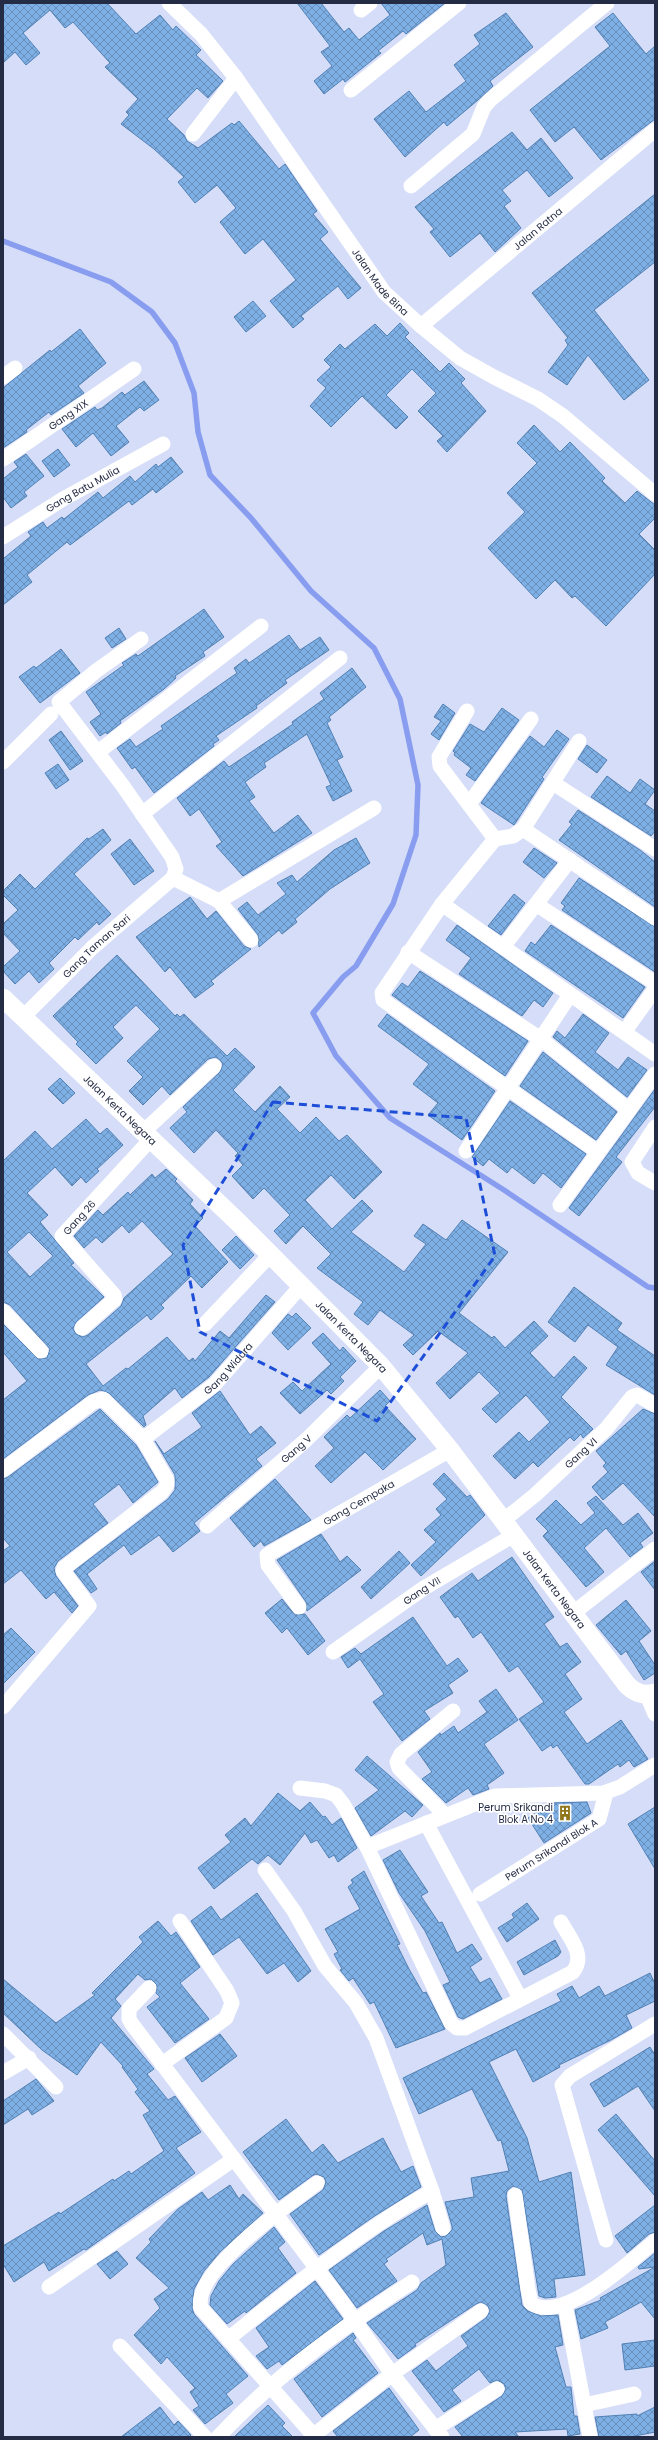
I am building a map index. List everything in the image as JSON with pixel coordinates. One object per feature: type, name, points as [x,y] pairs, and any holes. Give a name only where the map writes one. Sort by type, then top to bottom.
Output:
[{"type":"street","name":"Jalan Made Bina","points":[[169,3],[201,34],[236,78],[384,292],[421,326],[460,358],[538,399],[563,416],[655,494]]},
{"type":"street","points":[[351,90],[459,3]]},
{"type":"street","points":[[411,186],[473,134],[484,107],[490,100],[606,3]]},
{"type":"street","points":[[193,134],[236,78]]},
{"type":"street","name":"Jalan Ratna","points":[[421,326],[655,130]]},
{"type":"street","name":"Gang XIX","points":[[3,459],[134,369]]},
{"type":"street","name":"Gang Batu Mulia","points":[[3,537],[63,499],[163,444]]},
{"type":"street","points":[[98,752],[261,626]]},
{"type":"street","points":[[141,639],[96,671],[59,702],[98,752],[172,856],[176,869],[173,878],[219,901],[251,940]]},
{"type":"street","points":[[142,814],[340,658]]},
{"type":"street","points":[[467,711],[439,757],[440,766],[495,839]]},
{"type":"street","points":[[3,762],[51,714]]},
{"type":"street","points":[[469,804],[531,719]]},
{"type":"street","points":[[579,741],[523,829],[513,836],[495,839],[442,904],[408,952],[382,993],[383,1000],[509,1087],[598,1152]]},
{"type":"street","points":[[553,783],[655,849]]},
{"type":"street","points":[[219,901],[374,808]]},
{"type":"street","points":[[523,829],[655,918]]},
{"type":"street","points":[[503,947],[570,860]]},
{"type":"street","name":"Gang Taman Sari","points":[[10,1008],[93,946],[173,878]]},
{"type":"street","points":[[442,904],[570,995],[625,1031],[655,1054]]},
{"type":"street","points":[[536,904],[655,983]]},
{"type":"street","points":[[408,952],[541,1040],[629,1110]]},
{"type":"street","points":[[625,1031],[655,989]]},
{"type":"street","points":[[466,1151],[570,995]]},
{"type":"street","name":"Jalan Kerta Negara","points":[[10,1008],[147,1136],[270,1255],[381,1366],[450,1450],[509,1527],[572,1614],[627,1685],[632,1690],[651,1694]]},
{"type":"street","points":[[147,1136],[214,1066]]},
{"type":"street","points":[[560,1205],[655,1074]]},
{"type":"street","points":[[655,1127],[632,1162],[638,1173],[655,1183]]},
{"type":"street","name":"Gang 26","points":[[82,1328],[115,1299],[114,1295],[62,1236],[147,1136]]},
{"type":"street","points":[[205,1324],[270,1255]]},
{"type":"street","name":"Gang Widura","points":[[143,1439],[215,1384],[301,1286]]},
{"type":"street","points":[[3,1311],[41,1351]]},
{"type":"street","name":"Gang V","points":[[207,1526],[306,1440],[381,1366]]},
{"type":"street","name":"Gang VI","points":[[509,1527],[535,1495],[600,1434],[632,1397],[637,1395],[655,1405]]},
{"type":"street","points":[[3,1470],[99,1400],[107,1401],[143,1439],[167,1480],[167,1485],[162,1492],[64,1568],[63,1571],[89,1606],[3,1707]]},
{"type":"street","name":"Gang Cempaka","points":[[299,1607],[268,1565],[267,1555],[450,1450]]},
{"type":"street","name":"Gang VII","points":[[333,1652],[509,1527]]},
{"type":"street","points":[[572,1614],[655,1549]]},
{"type":"street","points":[[651,1694],[655,1714]]},
{"type":"street","points":[[445,1815],[399,1768],[397,1762],[401,1754],[453,1711]]},
{"type":"street","points":[[367,1847],[495,1796],[606,1792],[629,1781],[655,1765]]},
{"type":"street","points":[[300,1788],[326,1791],[336,1795],[343,1804],[367,1847],[453,2026],[457,2028],[465,2028],[520,1998],[573,1972],[578,1965],[580,1957],[562,1922]]},
{"type":"street","name":"Perum Srikandi Blok A","points":[[480,1894],[599,1819],[606,1792]]},
{"type":"street","points":[[426,1823],[520,1998]]},
{"type":"street","points":[[265,1870],[294,1911],[326,1966],[356,2003],[376,2038],[432,2191],[443,2228]]},
{"type":"street","points":[[162,2064],[226,2018],[232,2003],[228,1991],[180,1922]]},
{"type":"street","points":[[149,1988],[128,2012],[132,2024],[355,2320],[392,2374],[439,2433],[497,2389]]},
{"type":"street","points":[[606,2240],[562,2085],[570,2076],[655,2024]]},
{"type":"street","points":[[3,2034],[29,2058],[56,2087]]},
{"type":"street","points":[[3,2073],[29,2058]]},
{"type":"street","points":[[49,2287],[234,2159]]},
{"type":"street","points":[[317,2183],[275,2214],[240,2244],[200,2295],[201,2308],[272,2386],[314,2436],[392,2374],[481,2312]]},
{"type":"street","points":[[228,2339],[315,2268],[379,2224],[432,2191]]},
{"type":"street","points":[[515,2195],[531,2303],[541,2308],[565,2306],[619,2272],[655,2241]]},
{"type":"street","points":[[221,2436],[272,2386],[355,2320],[412,2282]]},
{"type":"street","points":[[565,2306],[590,2437]]},
{"type":"street","points":[[120,2346],[205,2437]]},
{"type":"street","points":[[584,2404],[634,2394]]},
{"type":"highlighted area","points":[[273,1102],[466,1118],[495,1256],[377,1421],[200,1332],[183,1245]]},
{"type":"building","points":[[3,3],[107,3],[136,34],[160,15],[173,30],[176,26],[201,50],[196,55],[223,81],[208,98],[197,88],[167,119],[184,135],[187,141],[198,148],[232,123],[234,125],[239,121],[279,169],[285,164],[317,211],[313,214],[328,232],[320,239],[361,288],[348,299],[338,286],[301,316],[304,319],[293,328],[270,301],[296,280],[263,239],[245,254],[220,222],[236,208],[217,185],[195,203],[178,182],[184,177],[154,149],[121,124],[129,115],[126,112],[138,99],[105,67],[110,63],[73,22],[65,28],[50,10],[23,33],[40,53],[26,65],[15,52],[3,63]]},
{"type":"building","points":[[297,3],[321,3],[344,32],[349,28],[359,40],[390,15],[381,3],[445,3],[406,34],[403,31],[378,51],[381,53],[345,82],[343,79],[324,94],[314,81],[332,66],[321,52],[330,46]]},
{"type":"building","points":[[506,13],[533,47],[490,81],[493,86],[478,100],[447,126],[444,122],[405,157],[374,119],[409,91],[426,112],[466,81],[454,65],[480,44],[474,35]]},
{"type":"building","points":[[613,13],[646,54],[655,46],[655,119],[601,160],[574,127],[555,142],[530,110],[610,46],[595,27]]},
{"type":"building","points":[[512,132],[527,150],[541,138],[573,178],[549,197],[527,170],[502,190],[511,201],[504,206],[521,228],[495,252],[480,233],[450,257],[430,232],[434,229],[415,207]]},
{"type":"building","points":[[655,194],[655,262],[594,310],[649,380],[624,400],[588,355],[567,385],[548,372],[568,345],[565,340],[568,338],[532,293]]},
{"type":"building","points":[[253,301],[266,316],[246,332],[234,317]]},
{"type":"building","points":[[400,323],[409,333],[405,337],[440,372],[449,363],[465,379],[461,383],[486,411],[447,452],[437,441],[443,436],[418,411],[436,393],[412,369],[386,395],[408,417],[396,429],[362,396],[331,427],[310,406],[326,388],[317,380],[331,367],[324,360],[340,344],[345,349],[375,324],[387,336]]},
{"type":"building","points":[[80,329],[106,363],[78,386],[84,393],[51,415],[49,412],[26,430],[27,432],[3,448],[3,388],[50,350],[51,352]]},
{"type":"building","points":[[144,381],[159,400],[144,411],[140,407],[116,426],[129,442],[111,456],[93,433],[76,447],[62,429],[95,407],[97,410],[102,408],[122,392],[125,395]]},
{"type":"building","points":[[534,425],[560,452],[570,442],[605,478],[602,481],[625,503],[637,491],[655,505],[655,518],[639,534],[655,550],[655,574],[606,626],[575,596],[572,598],[555,580],[536,599],[488,548],[525,512],[507,493],[537,463],[517,443]]},
{"type":"building","points":[[58,449],[70,465],[54,477],[42,461]]},
{"type":"building","points":[[26,454],[44,476],[24,492],[27,496],[11,508],[3,497],[3,479],[18,467],[14,462]]},
{"type":"building","points":[[171,457],[183,472],[156,493],[153,489],[132,505],[129,501],[70,545],[67,542],[27,575],[32,582],[3,605],[3,559],[31,536],[28,532],[43,522],[47,528],[62,517],[64,519],[98,492],[103,498],[130,476],[135,482],[156,464],[158,467]]},
{"type":"building","points":[[204,609],[224,637],[203,652],[205,656],[175,676],[176,678],[164,689],[120,721],[121,723],[107,734],[106,732],[100,736],[90,722],[101,714],[86,692],[124,665],[122,663],[136,654],[138,656]]},
{"type":"building","points":[[119,628],[126,639],[112,648],[105,638]]},
{"type":"building","points":[[289,635],[300,650],[320,637],[329,650],[285,680],[287,683],[256,706],[257,708],[216,736],[219,740],[213,744],[214,746],[154,793],[135,767],[132,769],[117,748],[130,739],[136,747],[163,729],[161,726],[237,673],[234,668],[246,659],[249,663]]},
{"type":"building","points":[[61,649],[80,673],[40,703],[19,677],[34,666],[36,668]]},
{"type":"building","points":[[352,668],[366,687],[329,717],[331,720],[327,723],[343,757],[337,760],[352,791],[333,801],[326,787],[331,785],[307,734],[264,763],[266,767],[245,782],[255,797],[249,801],[274,833],[298,815],[312,833],[243,876],[216,846],[222,842],[199,809],[190,816],[177,798],[224,761],[229,767],[293,724],[292,722],[324,699],[320,693]]},
{"type":"building","points":[[443,704],[455,713],[439,740],[431,734],[441,721],[434,717]]},
{"type":"building","points":[[502,708],[519,720],[475,781],[466,775],[471,768],[454,755],[455,753],[453,751],[470,724],[484,732]]},
{"type":"building","points":[[557,730],[569,739],[542,777],[544,779],[514,825],[481,803],[530,736],[544,747]]},
{"type":"building","points":[[61,731],[83,761],[70,770],[49,740]]},
{"type":"building","points":[[587,745],[607,760],[597,773],[578,759]]},
{"type":"building","points":[[58,764],[69,780],[56,789],[45,773]]},
{"type":"building","points":[[607,776],[630,793],[640,779],[655,790],[645,804],[655,811],[655,831],[651,836],[591,797]]},
{"type":"building","points":[[578,810],[640,850],[655,862],[655,907],[559,840],[572,824],[569,822]]},
{"type":"building","points":[[103,829],[111,840],[74,874],[111,914],[99,925],[97,922],[78,940],[75,937],[49,963],[54,969],[39,983],[29,971],[15,984],[3,971],[3,967],[20,951],[3,933],[3,924],[18,910],[3,895],[3,891],[20,874],[35,889],[87,838],[89,839]]},
{"type":"building","points":[[356,838],[370,863],[330,889],[295,919],[297,922],[282,934],[279,930],[259,947],[258,935],[238,909],[247,902],[258,915],[286,894],[277,883],[292,875],[297,882],[334,850]]},
{"type":"building","points":[[130,839],[154,871],[134,885],[111,854]]},
{"type":"building","points":[[534,848],[557,863],[544,878],[523,862]]},
{"type":"building","points":[[579,878],[655,927],[655,972],[562,910],[565,906],[561,903]]},
{"type":"building","points":[[514,894],[525,903],[501,935],[488,926]]},
{"type":"building","points":[[190,897],[207,919],[216,911],[244,946],[251,949],[211,981],[214,984],[195,998],[170,967],[165,972],[136,937]]},
{"type":"building","points":[[457,925],[553,993],[543,1007],[534,1000],[522,1016],[459,974],[471,958],[446,940]]},
{"type":"building","points":[[551,925],[645,987],[623,1018],[525,951],[531,942],[535,945]]},
{"type":"building","points":[[117,955],[175,1016],[177,1014],[180,1017],[184,1014],[227,1056],[235,1048],[255,1067],[233,1090],[255,1112],[280,1086],[290,1097],[277,1109],[300,1133],[316,1117],[339,1141],[347,1135],[382,1172],[354,1199],[331,1175],[305,1200],[332,1229],[362,1200],[373,1211],[351,1232],[404,1272],[426,1244],[414,1236],[423,1224],[446,1240],[462,1220],[508,1252],[459,1313],[492,1338],[494,1336],[505,1348],[534,1321],[548,1336],[530,1353],[554,1378],[574,1356],[587,1368],[561,1397],[593,1429],[583,1438],[581,1434],[574,1441],[570,1437],[538,1467],[533,1462],[515,1479],[493,1456],[519,1432],[529,1442],[550,1422],[526,1395],[496,1423],[482,1409],[500,1393],[479,1372],[450,1399],[436,1383],[468,1353],[438,1331],[413,1355],[403,1345],[414,1335],[380,1310],[368,1325],[354,1314],[363,1302],[317,1268],[331,1254],[303,1226],[286,1244],[274,1231],[290,1215],[264,1188],[253,1199],[232,1176],[243,1165],[235,1156],[238,1153],[216,1130],[194,1153],[170,1128],[187,1112],[183,1107],[220,1072],[223,1064],[220,1060],[216,1057],[208,1059],[170,1095],[162,1086],[143,1105],[129,1091],[143,1077],[127,1061],[160,1029],[136,1005],[113,1027],[123,1038],[96,1064],[76,1044],[78,1042],[53,1016]]},
{"type":"building","points":[[420,971],[528,1041],[505,1076],[392,995],[402,983],[408,987]]},
{"type":"building","points":[[387,1014],[495,1091],[462,1140],[428,1115],[438,1103],[413,1084],[429,1064],[378,1026]]},
{"type":"building","points":[[583,1014],[609,1033],[595,1052],[618,1070],[628,1057],[647,1070],[627,1097],[553,1037],[557,1031],[565,1038]]},
{"type":"building","points":[[543,1052],[617,1112],[596,1140],[520,1086]]},
{"type":"building","points":[[60,1078],[75,1093],[63,1104],[48,1089]]},
{"type":"building","points":[[655,1089],[655,1107],[616,1157],[622,1162],[579,1216],[569,1208]]},
{"type":"building","points":[[510,1101],[586,1154],[561,1188],[543,1173],[534,1184],[512,1167],[507,1173],[489,1159],[483,1166],[472,1157]]},
{"type":"building","points":[[86,1119],[100,1134],[107,1128],[123,1145],[97,1169],[99,1171],[86,1183],[81,1177],[72,1186],[55,1167],[27,1193],[48,1215],[40,1222],[74,1263],[71,1265],[104,1297],[76,1322],[73,1329],[76,1334],[83,1337],[88,1335],[121,1306],[124,1298],[173,1254],[142,1221],[129,1233],[122,1225],[102,1243],[96,1237],[84,1248],[74,1236],[98,1210],[103,1215],[128,1192],[130,1195],[152,1174],[155,1178],[166,1169],[177,1179],[175,1181],[193,1200],[190,1204],[203,1218],[195,1226],[228,1262],[202,1288],[191,1276],[161,1305],[164,1308],[151,1320],[147,1315],[86,1364],[103,1386],[126,1368],[128,1369],[167,1337],[189,1361],[193,1358],[195,1361],[220,1331],[229,1338],[266,1295],[275,1302],[209,1377],[182,1398],[175,1388],[143,1416],[146,1425],[144,1427],[109,1393],[100,1390],[88,1395],[3,1459],[3,1400],[27,1381],[3,1352],[3,1324],[38,1359],[47,1358],[50,1349],[10,1305],[3,1302],[3,1161],[35,1131],[52,1149]],"holes":[[[29,1232],[53,1256],[30,1277],[7,1252]]]},
{"type":"building","points":[[236,1236],[254,1255],[240,1269],[222,1250]]},
{"type":"building","points":[[574,1287],[622,1323],[617,1330],[655,1356],[655,1395],[606,1365],[618,1347],[588,1325],[575,1342],[548,1322]]},
{"type":"building","points":[[296,1313],[311,1328],[288,1350],[272,1333],[288,1314],[292,1317]]},
{"type":"building","points":[[323,1333],[340,1351],[343,1347],[356,1361],[340,1377],[344,1381],[331,1394],[327,1390],[300,1414],[280,1393],[293,1382],[302,1391],[331,1364],[312,1343]]},
{"type":"building","points":[[380,1390],[390,1401],[385,1406],[416,1439],[383,1470],[365,1452],[331,1483],[315,1466],[334,1448],[324,1437],[347,1415],[350,1418]]},
{"type":"building","points":[[220,1391],[250,1435],[261,1426],[276,1443],[256,1459],[262,1466],[194,1523],[200,1531],[173,1552],[159,1535],[131,1555],[124,1545],[87,1574],[97,1589],[91,1593],[74,1571],[168,1499],[175,1490],[175,1475],[155,1441],[164,1454],[202,1427],[192,1413]]},
{"type":"building","points":[[100,1409],[136,1445],[158,1482],[133,1503],[119,1484],[93,1504],[108,1523],[58,1561],[54,1568],[56,1576],[78,1606],[72,1613],[54,1592],[46,1599],[21,1570],[3,1584],[3,1551],[10,1546],[3,1538],[3,1479],[8,1477]]},
{"type":"building","points":[[643,1409],[655,1414],[655,1517],[623,1483],[603,1500],[592,1487],[608,1472],[603,1466],[606,1463],[596,1451]]},
{"type":"building","points":[[444,1473],[467,1497],[470,1495],[485,1515],[421,1576],[411,1565],[436,1542],[424,1530],[441,1515],[436,1509],[447,1499],[433,1484]]},
{"type":"building","points":[[275,1479],[311,1520],[264,1546],[261,1541],[254,1547],[230,1518]]},
{"type":"building","points":[[596,1496],[623,1525],[638,1513],[653,1533],[640,1543],[643,1547],[630,1557],[606,1528],[584,1548],[604,1572],[586,1587],[543,1536],[548,1531],[536,1519],[556,1500],[581,1525],[595,1513],[587,1503]]},
{"type":"building","points":[[321,1534],[340,1562],[347,1556],[361,1570],[307,1611],[306,1602],[277,1560]]},
{"type":"building","points":[[399,1551],[410,1563],[371,1599],[361,1587]]},
{"type":"building","points":[[512,1557],[554,1617],[544,1624],[560,1647],[567,1643],[581,1662],[565,1674],[582,1699],[564,1712],[587,1744],[621,1720],[648,1759],[634,1767],[629,1760],[620,1767],[618,1764],[589,1784],[585,1784],[557,1745],[553,1748],[551,1745],[542,1751],[519,1719],[544,1702],[518,1666],[509,1672],[481,1632],[473,1638],[458,1616],[455,1618],[440,1597],[472,1573],[478,1581]]},
{"type":"building","points":[[655,1561],[655,1590],[641,1572]]},
{"type":"building","points":[[282,1599],[295,1615],[305,1614],[325,1641],[308,1655],[287,1628],[282,1633],[265,1613]]},
{"type":"building","points":[[626,1600],[651,1631],[639,1641],[655,1665],[655,1673],[644,1680],[626,1651],[621,1655],[596,1625]]},
{"type":"building","points":[[413,1617],[447,1666],[458,1658],[468,1671],[448,1685],[453,1693],[424,1711],[430,1719],[402,1741],[373,1702],[384,1694],[360,1659],[348,1668],[341,1657],[355,1648],[361,1654]]},
{"type":"building","points":[[11,1628],[35,1652],[3,1684],[3,1635]]},
{"type":"building","points":[[496,1689],[518,1720],[484,1744],[504,1773],[487,1785],[489,1789],[473,1795],[468,1788],[446,1803],[422,1779],[432,1772],[418,1752],[440,1733],[441,1735],[454,1726],[458,1733],[487,1712],[479,1701]]},
{"type":"building","points":[[367,1756],[423,1805],[412,1817],[405,1811],[371,1836],[355,1808],[379,1790],[355,1770]]},
{"type":"building","points":[[278,1793],[300,1811],[310,1802],[332,1825],[341,1818],[357,1848],[338,1862],[334,1855],[329,1858],[317,1840],[311,1843],[305,1833],[280,1865],[268,1855],[258,1864],[252,1859],[214,1889],[198,1868],[231,1842],[225,1835],[245,1818],[251,1826]]},
{"type":"building","points":[[587,1802],[591,1813],[544,1843],[528,1818],[550,1803]]},
{"type":"building","points":[[655,1807],[655,1869],[628,1824]]},
{"type":"building","points":[[400,1850],[428,1892],[421,1896],[439,1923],[442,1922],[457,1953],[472,1944],[482,1959],[470,1967],[480,1983],[490,1978],[502,1999],[463,2019],[458,2017],[443,1985],[450,1982],[425,1931],[399,1893],[383,1860]]},
{"type":"building","points":[[364,1871],[400,1944],[397,1945],[409,1969],[423,1993],[426,1992],[445,2029],[396,2048],[374,2002],[370,2004],[353,1978],[349,1981],[340,1970],[342,1969],[334,1954],[338,1952],[325,1929],[360,1909],[348,1887],[353,1883],[351,1880]]},
{"type":"building","points":[[257,1893],[311,1971],[298,1982],[284,1963],[267,1974],[239,1937],[213,1955],[191,1921],[211,1906],[221,1920]]},
{"type":"building","points":[[527,1903],[539,1919],[507,1942],[498,1928],[514,1918],[512,1914]]},
{"type":"building","points":[[158,1921],[171,1936],[176,1932],[200,1967],[180,1983],[209,2019],[175,2043],[147,2007],[160,1997],[156,1993],[157,1985],[151,1979],[145,1980],[138,1974],[115,1999],[121,2006],[111,2018],[154,2069],[147,2074],[168,2100],[175,2096],[201,2132],[176,2148],[195,2173],[86,2250],[84,2249],[49,2271],[44,2262],[14,2282],[3,2264],[3,2246],[59,2212],[60,2214],[113,2179],[114,2181],[129,2171],[131,2174],[164,2151],[143,2115],[150,2111],[135,2092],[138,2089],[122,2067],[123,2066],[101,2042],[77,2075],[42,2050],[3,2013],[3,1979],[56,2023],[95,1995],[92,1993],[143,1942],[139,1937]]},
{"type":"building","points":[[555,1940],[561,1952],[558,1956],[524,1975],[517,1962]]},
{"type":"building","points":[[650,1973],[655,1984],[655,2001],[626,2015],[632,2028],[611,2040],[559,2065],[560,2067],[533,2082],[516,2049],[489,2062],[527,2138],[539,2182],[571,2172],[585,2275],[554,2279],[556,2297],[545,2298],[539,2296],[522,2190],[513,2186],[507,2191],[506,2196],[522,2305],[528,2311],[541,2316],[558,2315],[563,2345],[555,2347],[566,2387],[571,2387],[574,2416],[577,2416],[580,2434],[568,2436],[567,2429],[515,2432],[519,2437],[463,2437],[455,2427],[502,2396],[506,2389],[504,2384],[497,2380],[490,2383],[479,2369],[452,2390],[461,2401],[444,2412],[412,2371],[427,2360],[436,2371],[468,2346],[461,2336],[486,2318],[490,2311],[488,2306],[481,2302],[476,2304],[415,2344],[416,2346],[398,2359],[367,2323],[417,2290],[421,2283],[446,2265],[442,2239],[427,2245],[423,2233],[386,2259],[388,2261],[384,2264],[397,2281],[357,2308],[329,2270],[384,2231],[427,2205],[435,2231],[441,2237],[446,2236],[452,2230],[452,2226],[445,2202],[474,2197],[471,2178],[509,2171],[501,2140],[498,2141],[472,2089],[419,2114],[403,2078],[561,2001],[557,1994],[572,1986],[579,1998],[599,1986],[605,1996]]},
{"type":"building","points":[[220,2034],[237,2056],[202,2082],[185,2058]]},
{"type":"building","points":[[650,2047],[655,2055],[655,2111],[638,2086],[604,2107],[590,2084]]},
{"type":"building","points":[[36,2079],[54,2101],[32,2115],[28,2109],[3,2125],[3,2101]]},
{"type":"building","points":[[616,2114],[655,2161],[655,2196],[598,2130]]},
{"type":"building","points":[[286,2119],[312,2153],[323,2144],[338,2163],[383,2138],[401,2172],[413,2166],[421,2187],[373,2217],[319,2255],[290,2214],[323,2190],[326,2182],[324,2177],[316,2174],[312,2176],[279,2200],[243,2152]]},
{"type":"building","points":[[230,2185],[239,2199],[243,2194],[263,2213],[220,2252],[204,2271],[194,2289],[192,2308],[194,2314],[248,2376],[226,2394],[233,2403],[205,2424],[193,2410],[199,2406],[190,2392],[195,2388],[167,2357],[161,2364],[134,2335],[160,2308],[154,2299],[169,2288],[136,2258],[151,2242],[149,2239],[178,2209],[202,2192],[208,2200]]},
{"type":"building","points":[[655,2205],[655,2232],[649,2234],[627,2253],[615,2236]]},
{"type":"building","points":[[274,2227],[285,2242],[278,2248],[296,2273],[246,2313],[245,2311],[227,2324],[210,2305],[211,2296],[219,2281],[233,2264]]},
{"type":"building","points":[[117,2251],[128,2264],[110,2279],[97,2264]]},
{"type":"building","points":[[655,2253],[655,2267],[639,2269],[638,2267]]},
{"type":"building","points":[[655,2267],[655,2319],[641,2302],[605,2322],[608,2328],[581,2339],[575,2310],[601,2300],[600,2298]]},
{"type":"building","points":[[315,2281],[343,2319],[282,2365],[279,2361],[267,2369],[256,2356],[269,2347],[256,2328]]},
{"type":"building","points":[[353,2333],[356,2338],[353,2340],[378,2373],[322,2417],[294,2379]]},
{"type":"building","points":[[655,2340],[655,2366],[625,2370],[622,2344]]},
{"type":"building","points":[[389,2388],[419,2430],[410,2437],[338,2437],[333,2431]]},
{"type":"building","points":[[268,2405],[285,2423],[282,2426],[293,2437],[234,2437]]},
{"type":"building","points":[[160,2407],[174,2425],[178,2421],[191,2435],[189,2437],[121,2437]]},
{"type":"building","points":[[655,2407],[655,2432],[630,2437],[599,2437],[595,2417],[637,2414],[637,2416]]},
{"type":"waterway","points":[[3,241],[111,282],[152,312],[175,343],[194,393],[198,432],[210,475],[251,518],[311,591],[374,648],[400,699],[418,785],[416,835],[393,904],[356,966],[343,977],[313,1013],[336,1056],[390,1118],[504,1190],[648,1287],[655,1288]]},
{"type":"place","name":"Perum Srikandi Blok A No 4","points":[[565,1813]]}]
